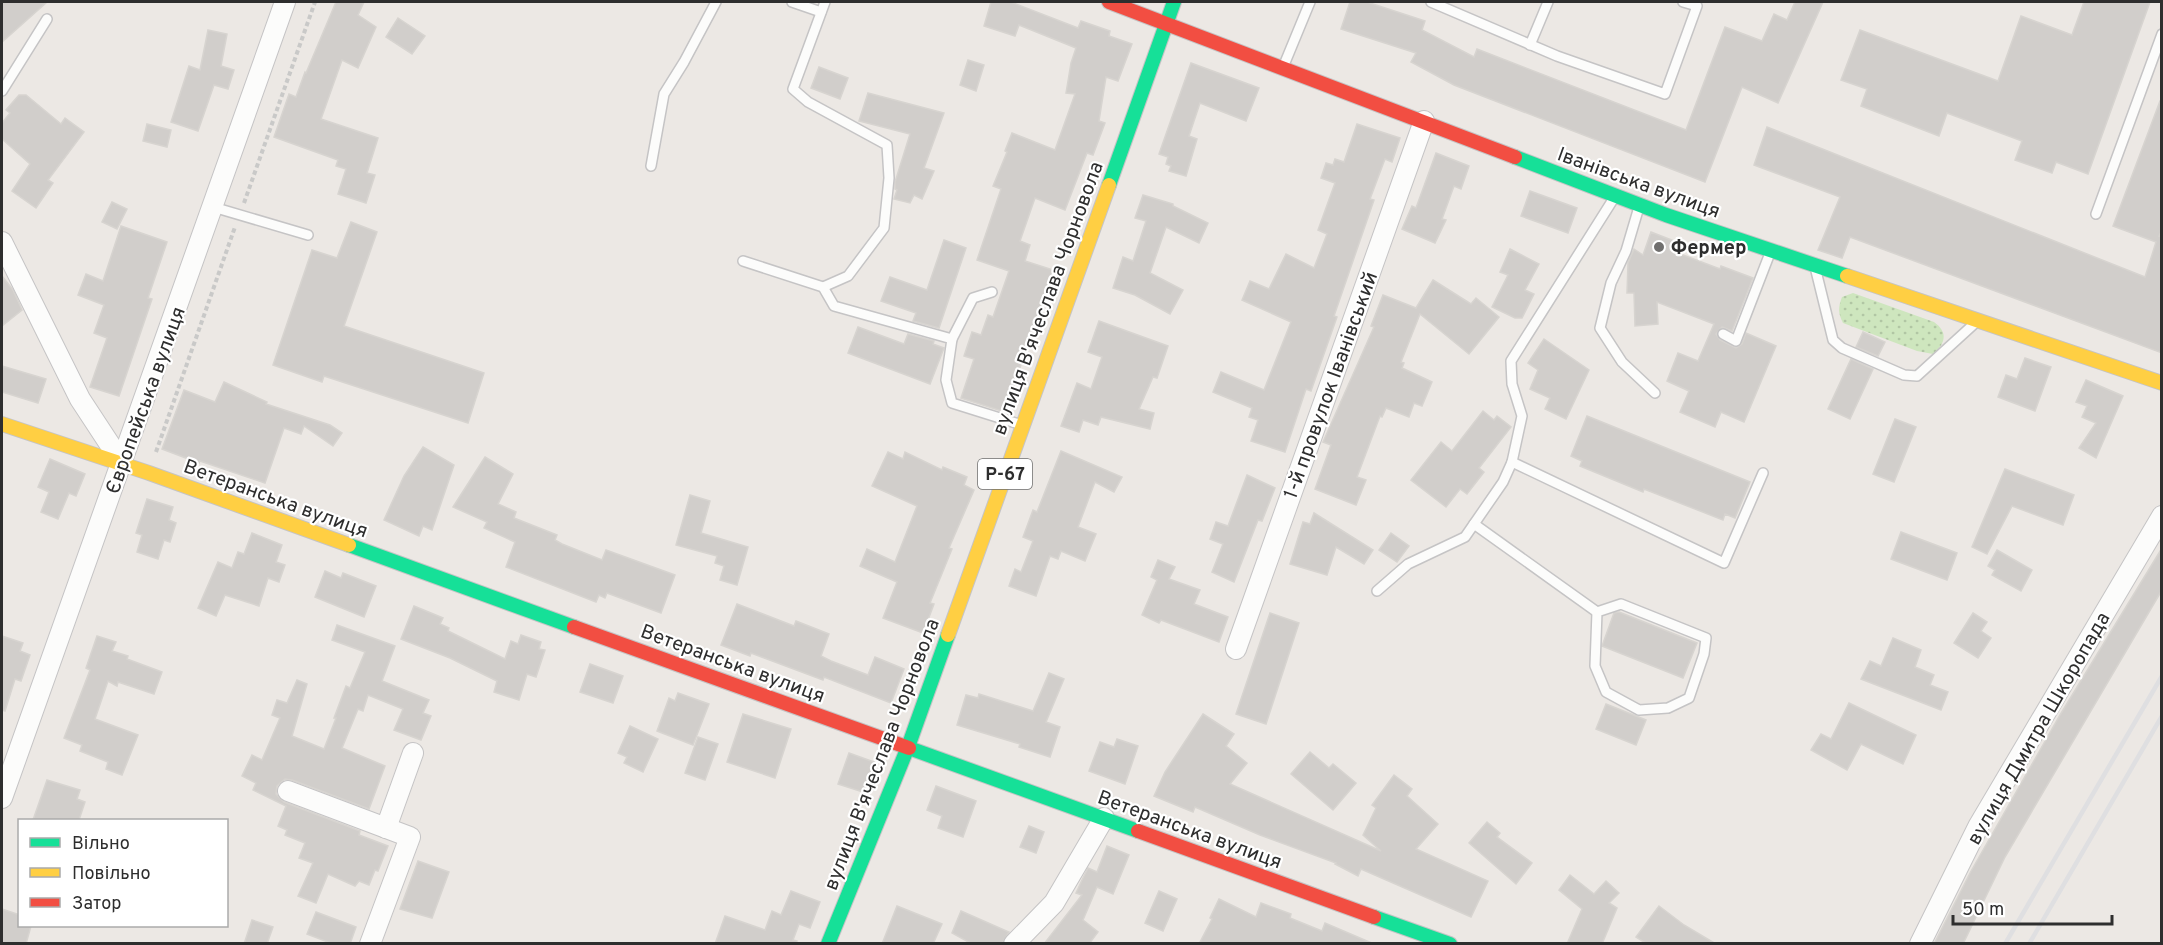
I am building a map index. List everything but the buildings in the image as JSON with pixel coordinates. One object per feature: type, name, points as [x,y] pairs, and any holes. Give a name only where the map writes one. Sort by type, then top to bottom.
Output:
[{"type":"street","name":"Європейська вулиця","points":[[2,798],[285,2]]},
{"type":"street","name":"Іванівська вулиця","points":[[1109,2],[1167,22],[1640,205],[2162,383]]},
{"type":"street","name":"вулиця В'ячеслава Чорновола","points":[[828,944],[908,747],[1174,2]]},
{"type":"street","name":"1-й провулок Іванівський","points":[[1236,649],[1424,121]]},
{"type":"street","points":[[2,242],[80,399],[122,463]]},
{"type":"street","name":"Ветеранська вулиця","points":[[2,424],[122,463],[1450,944]]},
{"type":"street","name":"вулиця Дмитра Шкоропада","points":[[1920,944],[1979,825],[2162,516]]},
{"type":"street","points":[[386,828],[413,753]]},
{"type":"street","points":[[288,791],[410,837],[370,944]]},
{"type":"street","points":[[1014,944],[1054,903],[1104,818]]},
{"type":"lane","points":[[651,166],[664,94],[716,2]]},
{"type":"lane","points":[[792,2],[821,12]]},
{"type":"lane","points":[[743,261],[823,287],[848,276],[884,228],[889,178],[887,145],[808,102],[792,89],[825,2]]},
{"type":"lane","points":[[1283,67],[1310,2]]},
{"type":"lane","points":[[1431,2],[1530,45],[1665,94],[1697,6],[1683,2]]},
{"type":"lane","points":[[1530,45],[1548,2]]},
{"type":"lane","points":[[2,91],[47,19]]},
{"type":"lane","points":[[2096,214],[2162,34]]},
{"type":"lane","points":[[1377,591],[1408,564],[1465,537],[1503,482],[1512,462],[1522,416],[1512,384],[1511,361],[1616,195]]},
{"type":"lane","points":[[1640,205],[1626,251],[1611,283],[1600,328],[1622,362],[1655,393]]},
{"type":"lane","points":[[213,207],[308,235]]},
{"type":"lane","points":[[1723,334],[1737,341],[1771,251]]},
{"type":"lane","points":[[1815,266],[1833,340],[1842,348],[1904,375],[1917,376],[1927,369],[1977,321]]},
{"type":"lane","points":[[823,287],[834,306],[952,339]]},
{"type":"lane","points":[[992,292],[973,298],[952,339],[946,380],[952,403],[1022,425]]},
{"type":"lane","points":[[1512,462],[1724,563],[1763,473]]},
{"type":"lane","points":[[1474,524],[1597,612]]},
{"type":"lane","points":[[1621,604],[1706,638],[1704,654],[1689,698],[1668,708],[1639,710],[1605,692],[1595,666],[1597,612],[1621,604]]},
{"type":"path","points":[[149,473],[315,2]]},
{"type":"green space","points":[[1853,293],[1934,322],[1942,330],[1944,338],[1941,346],[1933,354],[1917,351],[1843,323],[1839,310],[1842,297]]},
{"type":"railway","points":[[2005,944],[2162,676]]},
{"type":"railway","points":[[2029,944],[2162,716]]},
{"type":"traffic: fast","points":[[1109,185],[1174,2]]},
{"type":"traffic: fast","points":[[1515,157],[1666,215],[1847,276]]},
{"type":"traffic: fast","points":[[349,545],[574,627]]},
{"type":"traffic: fast","points":[[828,944],[908,747],[948,635]]},
{"type":"traffic: fast","points":[[909,748],[1138,831]]},
{"type":"traffic: fast","points":[[1374,917],[1450,944]]},
{"type":"traffic: slow","points":[[948,635],[1109,185]]},
{"type":"traffic: slow","points":[[1847,276],[2162,383]]},
{"type":"traffic: slow","points":[[2,424],[149,473],[349,545]]},
{"type":"traffic: jam","points":[[1109,2],[1515,157]]},
{"type":"traffic: jam","points":[[574,627],[909,748]]},
{"type":"traffic: jam","points":[[1138,831],[1374,917]]},
{"type":"place","name":"Фермер","points":[[1659,247]]}]
